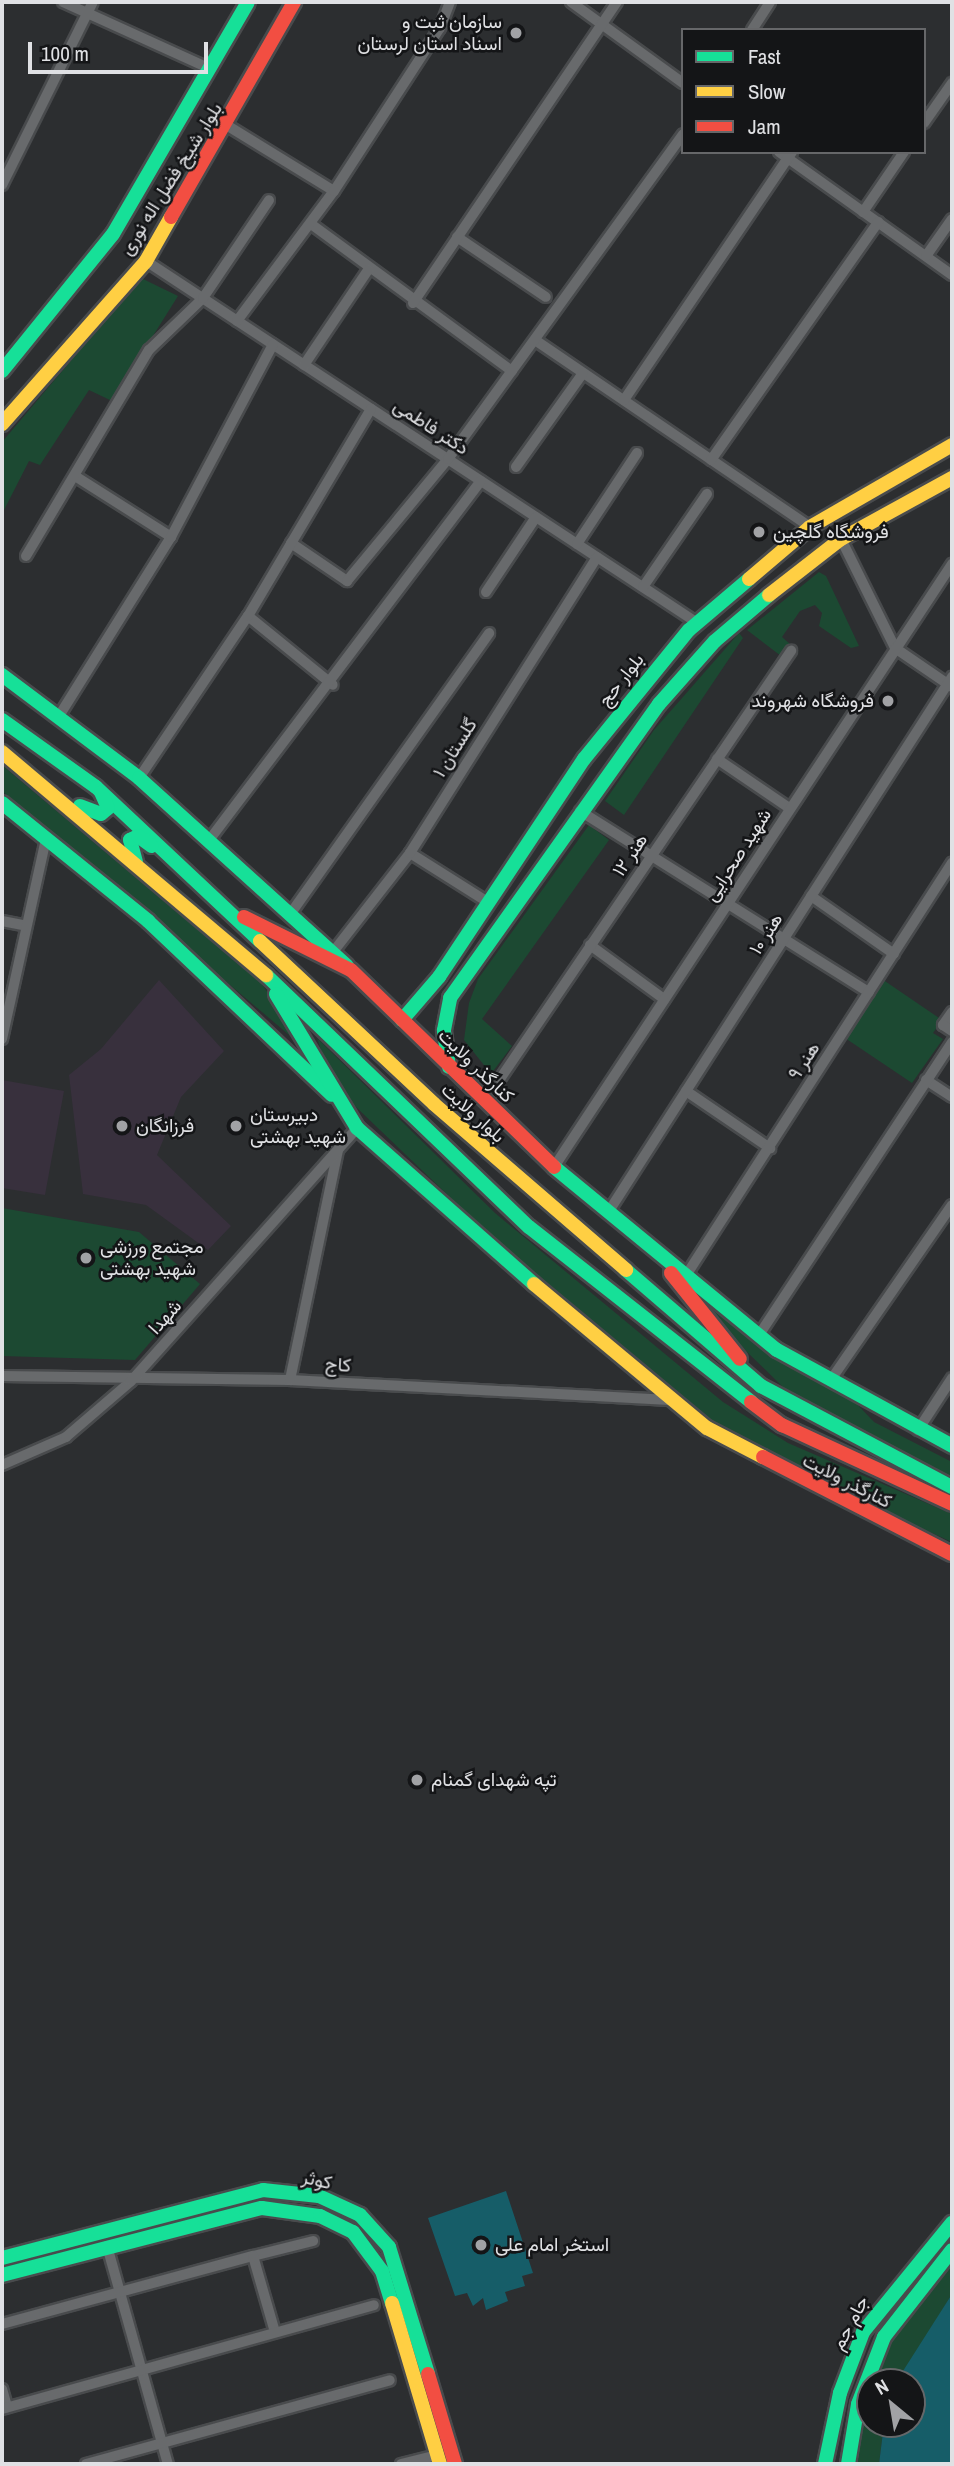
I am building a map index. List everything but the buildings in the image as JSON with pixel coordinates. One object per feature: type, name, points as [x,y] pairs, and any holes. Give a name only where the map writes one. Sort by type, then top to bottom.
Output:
[{"type":"main road","name":"بلوار شیخ فضل اله نوری","points":[[2,371],[113,234],[248,2]]},
{"type":"main road","name":"بلوار شیخ فضل اله نوری","points":[[2,424],[146,261],[228,126],[294,2]]},
{"type":"main road","name":"بلوار حج","points":[[402,1020],[439,977],[486,901],[584,759],[696,622],[810,527],[952,445]]},
{"type":"main road","points":[[449,1068],[444,1030],[456,990],[580,811],[715,641],[841,539],[952,478]]},
{"type":"main road","name":"کنارگذر ولایت","points":[[2,674],[139,778],[211,839],[334,952],[449,1068],[554,1167],[609,1210],[685,1278],[759,1335],[830,1381],[952,1446]]},
{"type":"main road","name":"بلوار ولایت","points":[[2,720],[96,787],[184,865],[434,1104],[761,1386],[952,1488]]},
{"type":"main road","points":[[2,752],[54,790],[270,982],[528,1227],[695,1362],[782,1425],[952,1504]]},
{"type":"main road","points":[[54,790],[97,815],[108,808],[96,787]]},
{"type":"main road","name":"کنارگذر ولایت","points":[[2,803],[148,921],[332,1095],[357,1128],[672,1401],[769,1462],[952,1554]]},
{"type":"main road","points":[[138,866],[128,845],[138,836],[184,865]]},
{"type":"main road","points":[[232,911],[351,970]]},
{"type":"main road","points":[[439,977],[443,989],[456,990]]},
{"type":"main road","points":[[270,982],[332,1095]]},
{"type":"main road","points":[[664,1259],[761,1386]]},
{"type":"main road","name":"کوثر","points":[[2,2258],[103,2229],[263,2190],[319,2196],[350,2210],[389,2247],[426,2390],[439,2460]]},
{"type":"main road","name":"کوثر","points":[[2,2275],[262,2208],[320,2216],[353,2232],[382,2271],[455,2464]]},
{"type":"main road","name":"جام جم","points":[[825,2464],[840,2393],[863,2332],[952,2223]]},
{"type":"main road","points":[[103,2229],[107,2246]]},
{"type":"main road","name":"جام جم","points":[[848,2464],[859,2404],[884,2337],[952,2250]]},
{"type":"street","points":[[62,2],[211,69]]},
{"type":"street","points":[[2,185],[93,2]]},
{"type":"street","points":[[237,321],[334,191],[440,29],[450,2]]},
{"type":"street","points":[[572,2],[681,82]]},
{"type":"street","points":[[413,303],[617,2]]},
{"type":"street","points":[[753,28],[770,2]]},
{"type":"street","points":[[926,120],[952,83]]},
{"type":"street","points":[[228,126],[334,191]]},
{"type":"street","points":[[291,544],[347,582],[448,459],[681,137]]},
{"type":"street","points":[[624,400],[786,154],[952,275]]},
{"type":"street","points":[[863,212],[903,154]]},
{"type":"street","points":[[26,556],[149,350],[203,298],[269,200]]},
{"type":"street","points":[[926,256],[952,219]]},
{"type":"street","points":[[711,460],[878,222]]},
{"type":"street","points":[[310,224],[413,303],[512,371]]},
{"type":"street","points":[[457,237],[546,297]]},
{"type":"street","name":"دکتر فاطمی","points":[[146,261],[696,622]]},
{"type":"street","points":[[304,365],[368,270]]},
{"type":"street","points":[[535,340],[810,527]]},
{"type":"street","points":[[60,716],[171,537],[273,344]]},
{"type":"street","points":[[516,467],[583,373]]},
{"type":"street","points":[[139,778],[248,616],[371,409]]},
{"type":"street","points":[[577,544],[637,453]]},
{"type":"street","points":[[75,476],[171,537]]},
{"type":"street","points":[[211,839],[333,685],[481,481]]},
{"type":"street","points":[[643,587],[707,494]]},
{"type":"street","points":[[486,592],[536,517]]},
{"type":"street","points":[[841,539],[895,648],[951,682]]},
{"type":"street","name":"گلستان ۱","points":[[334,952],[410,853],[597,557]]},
{"type":"street","name":"شهید صحرایی","points":[[554,1167],[952,564]]},
{"type":"street","points":[[248,616],[333,685]]},
{"type":"street","points":[[291,913],[489,634]]},
{"type":"street","name":"هنر ۱۲","points":[[499,1079],[791,651]]},
{"type":"street","name":"هنر ۱۰","points":[[609,1210],[951,682]]},
{"type":"street","points":[[717,760],[789,808]]},
{"type":"street","points":[[580,811],[869,992]]},
{"type":"street","points":[[2,1039],[5,999],[46,839]]},
{"type":"street","points":[[410,853],[486,901]]},
{"type":"street","name":"هنر ۹","points":[[685,1278],[952,863]]},
{"type":"street","points":[[811,895],[894,954]]},
{"type":"street","points":[[2,921],[23,926]]},
{"type":"street","points":[[590,945],[664,999]]},
{"type":"street","points":[[952,1012],[943,1025],[952,1031]]},
{"type":"street","points":[[759,1335],[952,1042]]},
{"type":"street","points":[[926,1080],[952,1097]]},
{"type":"street","points":[[686,1091],[769,1148]]},
{"type":"street","name":"شهدا","points":[[2,1465],[66,1437],[131,1381],[357,1128]]},
{"type":"street","points":[[290,1380],[338,1149]]},
{"type":"street","points":[[830,1381],[952,1205]]},
{"type":"street","name":"کاج","points":[[2,1376],[131,1381],[290,1380],[672,1401]]},
{"type":"street","points":[[918,1430],[952,1378]]},
{"type":"street","points":[[2,2324],[121,2289],[313,2241]]},
{"type":"street","points":[[107,2246],[168,2464]]},
{"type":"street","points":[[253,2256],[275,2332]]},
{"type":"street","points":[[2,2389],[4,2408],[374,2305]]},
{"type":"street","points":[[86,2464],[390,2380]]},
{"type":"street","points":[[401,2464],[439,2460]]},
{"type":"shaded area","name":"فرزانگان","points":[[159,980],[224,1051],[181,1097],[157,1155],[231,1226],[208,1250],[146,1205],[83,1194],[69,1075],[101,1049]]},
{"type":"shaded area","points":[[2,1080],[64,1091],[45,1195],[2,1188]]},
{"type":"green space","points":[[141,278],[178,296],[112,401],[89,390],[40,465],[29,461],[2,514],[2,442]]},
{"type":"green space","points":[[819,572],[826,576],[859,646],[851,648],[819,626],[822,613],[815,605],[800,611],[782,637],[791,645],[781,656],[747,630]]},
{"type":"green space","points":[[739,633],[743,638],[624,815],[605,801],[654,730]]},
{"type":"green space","points":[[2,765],[261,983],[309,1052],[2,791]]},
{"type":"green space","points":[[589,825],[609,840],[482,1019],[512,1046],[491,1074],[464,1040],[469,1003],[478,979]]},
{"type":"green space","points":[[876,975],[942,1020],[933,1033],[943,1039],[912,1083],[845,1038],[852,1029],[844,1024]]},
{"type":"green space","points":[[317,1038],[495,1213],[723,1402],[788,1443],[952,1514],[952,1542],[809,1478],[718,1427],[658,1380],[478,1224],[332,1084]]},
{"type":"green space","name":"مجتمع ورزشی شهید بهشتی","points":[[2,1208],[139,1232],[200,1284],[135,1360],[2,1356]]},
{"type":"green space","points":[[712,1306],[854,1401],[874,1422],[952,1462],[952,1482],[786,1390],[708,1314]]},
{"type":"green space","points":[[952,2261],[952,2294],[907,2368],[877,2368],[890,2340]]},
{"type":"green space","points":[[860,2438],[882,2438],[879,2464],[855,2464]]},
{"type":"water","name":"استخر امام علی","points":[[506,2191],[533,2273],[522,2276],[525,2286],[505,2292],[508,2301],[486,2310],[483,2298],[473,2306],[467,2293],[455,2296],[428,2218]]},
{"type":"water","points":[[952,2294],[952,2464],[879,2464],[882,2438],[926,2438],[926,2368],[905,2368]]},
{"type":"traffic: fast","points":[[2,371],[113,234],[248,2]]},
{"type":"traffic: fast","points":[[402,1020],[439,977],[584,759],[689,630],[749,579]]},
{"type":"traffic: fast","points":[[449,1067],[444,1030],[450,998],[659,704],[715,641],[769,595]]},
{"type":"traffic: fast","points":[[2,675],[139,778],[347,966]]},
{"type":"traffic: fast","points":[[2,720],[96,787],[260,941]]},
{"type":"traffic: fast","points":[[80,806],[101,814],[108,808],[101,792]]},
{"type":"traffic: fast","points":[[2,803],[148,921],[332,1095]]},
{"type":"traffic: fast","points":[[136,862],[130,840],[138,836],[152,846]]},
{"type":"traffic: fast","points":[[266,975],[529,1227],[751,1402]]},
{"type":"traffic: fast","points":[[276,994],[357,1128],[534,1284]]},
{"type":"traffic: fast","points":[[554,1167],[777,1350],[952,1446]]},
{"type":"traffic: fast","points":[[626,1270],[761,1386],[952,1487]]},
{"type":"traffic: fast","points":[[2,2258],[263,2190],[319,2196],[360,2215],[389,2247],[428,2374]]},
{"type":"traffic: fast","points":[[2,2275],[262,2208],[320,2216],[353,2232],[382,2271],[392,2303]]},
{"type":"traffic: fast","points":[[825,2464],[840,2393],[863,2332],[952,2223]]},
{"type":"traffic: fast","points":[[848,2464],[858,2404],[884,2337],[952,2250]]},
{"type":"traffic: slow","points":[[2,424],[146,261],[171,217]]},
{"type":"traffic: slow","points":[[749,579],[810,527],[952,445]]},
{"type":"traffic: slow","points":[[769,595],[841,539],[952,478]]},
{"type":"traffic: slow","points":[[2,752],[266,975]]},
{"type":"traffic: slow","points":[[260,941],[434,1104],[626,1270]]},
{"type":"traffic: slow","points":[[534,1284],[707,1428],[763,1457]]},
{"type":"traffic: slow","points":[[392,2303],[440,2464]]},
{"type":"traffic: jam","points":[[171,217],[294,2]]},
{"type":"traffic: jam","points":[[244,917],[351,970],[554,1167]]},
{"type":"traffic: jam","points":[[671,1273],[740,1359]]},
{"type":"traffic: jam","points":[[751,1402],[782,1425],[952,1504]]},
{"type":"traffic: jam","points":[[763,1457],[952,1554]]},
{"type":"traffic: jam","points":[[428,2374],[455,2464]]},
{"type":"place","name":"سازمان ثبت و اسناد استان لرستان","points":[[516,33]]},
{"type":"place","name":"فروشگاه گلچین","points":[[759,532]]},
{"type":"place","name":"فروشگاه شهروند","points":[[888,701]]},
{"type":"place","name":"فرزانگان","points":[[122,1126]]},
{"type":"place","name":"دبیرستان شهید بهشتی","points":[[236,1126]]},
{"type":"place","name":"مجتمع ورزشی شهید بهشتی","points":[[86,1258]]},
{"type":"place","name":"تپه شهدای گمنام","points":[[417,1780]]},
{"type":"place","name":"استخر امام علی","points":[[481,2245]]}]
